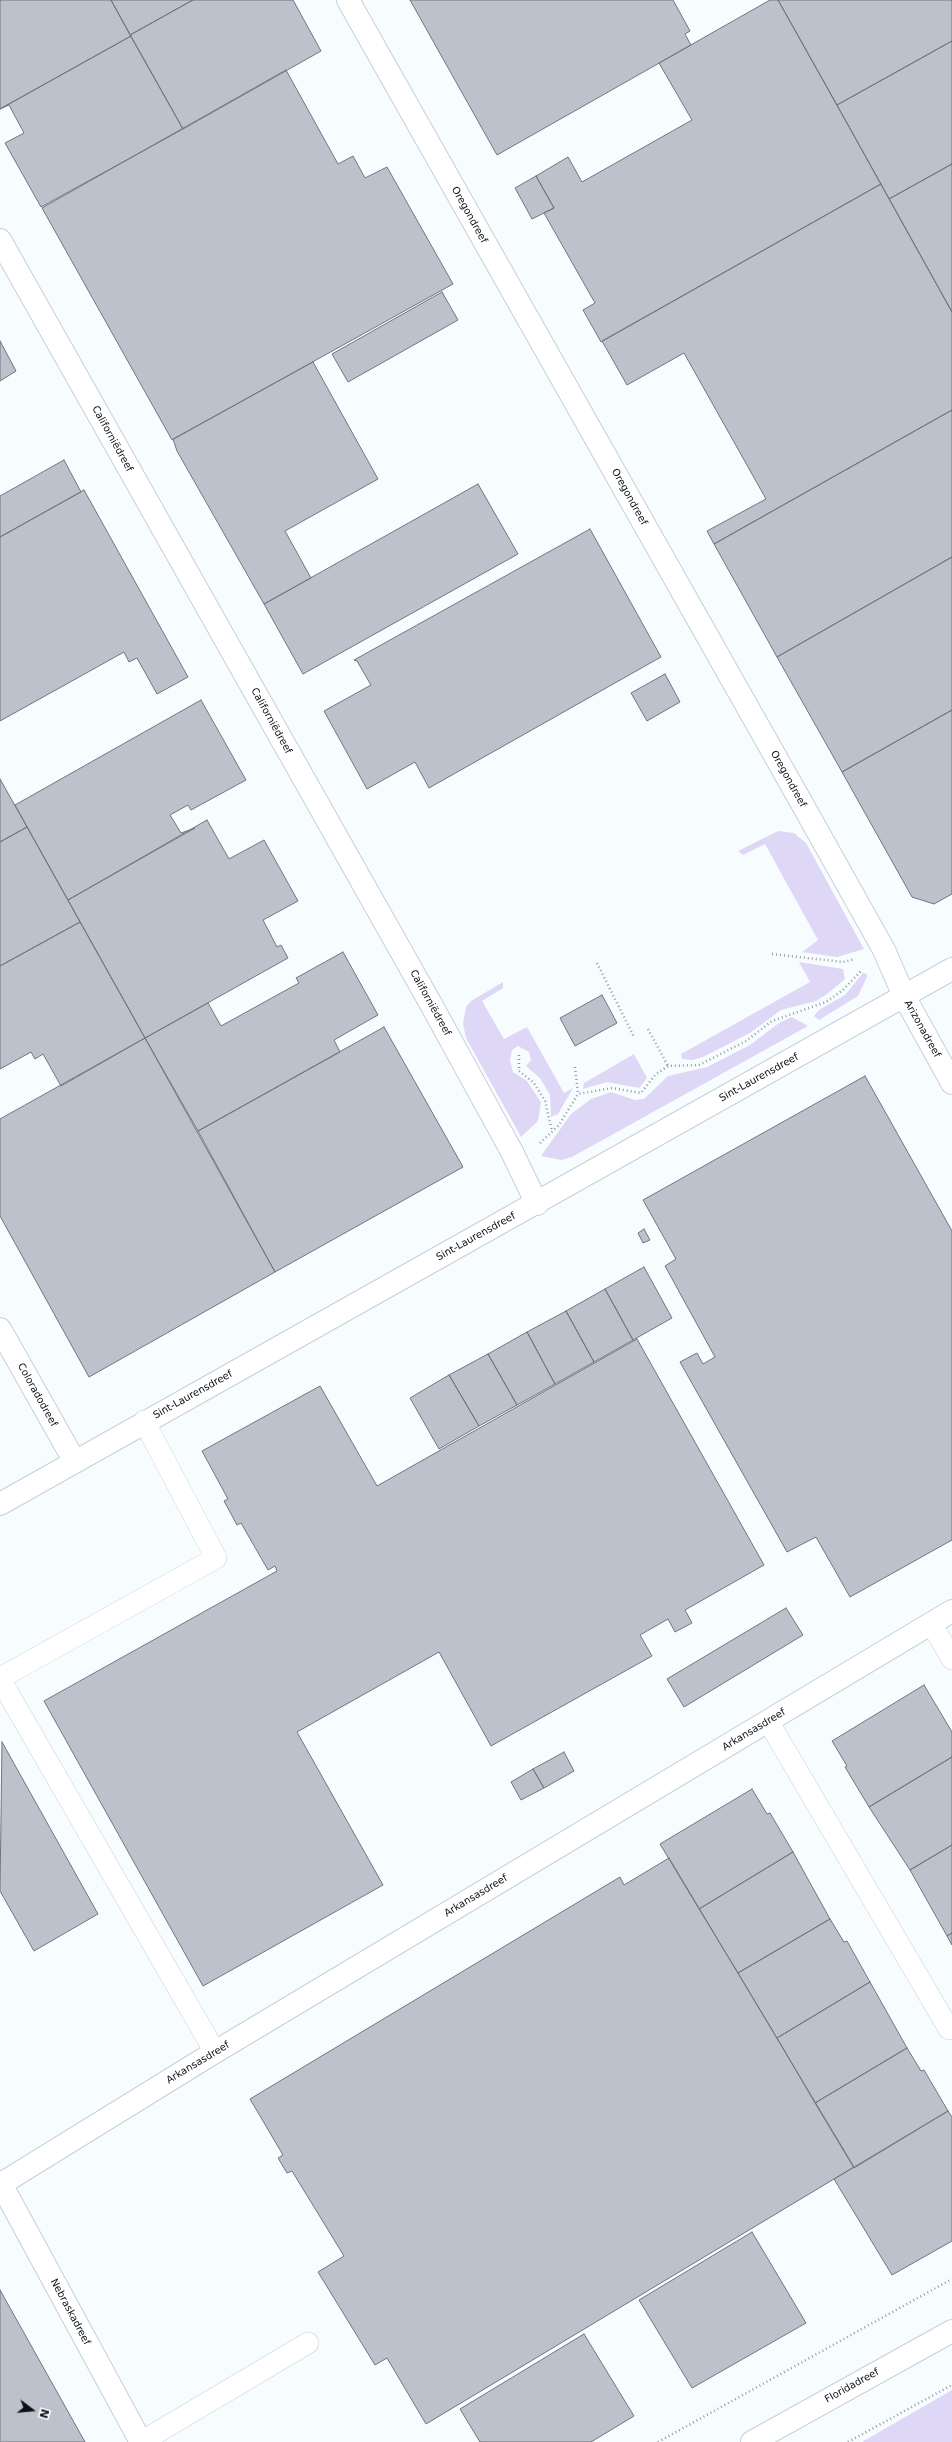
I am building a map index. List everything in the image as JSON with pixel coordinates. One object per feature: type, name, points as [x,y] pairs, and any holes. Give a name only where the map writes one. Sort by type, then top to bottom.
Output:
[{"type":"street","name":"Oregondreef","points":[[348,0],[878,956],[904,996]]},
{"type":"street","name":"Californiëdreef","points":[[0,240],[428,999],[512,1152],[537,1204]]},
{"type":"street","name":"Sint-Laurensdreef","points":[[0,1504],[144,1421],[537,1204],[952,969]]},
{"type":"street","name":"Arizonadreef","points":[[904,996],[952,1083]]},
{"type":"street","name":"Coloradodreef","points":[[0,1329],[75,1462]]},
{"type":"street","name":"Arkansasdreef","points":[[0,2183],[215,2052],[952,1611]]},
{"type":"street","name":"Nebraskadreef","points":[[0,2183],[141,2442]]},
{"type":"street","name":"Floridadreef","points":[[752,2442],[952,2331]]},
{"type":"lane","points":[[144,1421],[216,1558],[0,1679],[215,2052]]},
{"type":"lane","points":[[931,1623],[952,1659]]},
{"type":"lane","points":[[768,1721],[949,2029]]},
{"type":"lane","points":[[141,2442],[308,2342]]},
{"type":"path","points":[[772,954],[843,962],[878,956]]},
{"type":"path","points":[[578,1094],[612,1088],[641,1093],[655,1075],[668,1066],[699,1065],[746,1041],[772,1021],[826,1002],[843,990],[878,956]]},
{"type":"path","points":[[597,963],[634,1037]]},
{"type":"path","points":[[648,1029],[668,1066]]},
{"type":"path","points":[[519,1055],[519,1071],[534,1083],[545,1101],[552,1132]]},
{"type":"path","points":[[512,1152],[536,1146],[559,1125],[578,1094],[575,1067]]},
{"type":"path","points":[[658,2442],[952,2279]]},
{"type":"path","points":[[848,2442],[952,2385]]},
{"type":"shaded area","points":[[778,831],[794,833],[806,843],[864,949],[837,957],[802,952],[818,940],[765,844],[743,855],[738,851]]},
{"type":"shaded area","points":[[799,962],[843,969],[845,979],[816,1001],[781,1010],[750,1033],[703,1057],[692,1060],[682,1059],[681,1054],[810,982]]},
{"type":"shaded area","points":[[863,973],[867,974],[867,977],[858,996],[819,1020],[814,1016],[819,1010],[845,995]]},
{"type":"shaded area","points":[[503,982],[503,988],[482,1001],[504,1039],[527,1027],[564,1093],[573,1088],[558,1114],[551,1117],[550,1095],[540,1078],[526,1066],[531,1060],[529,1052],[518,1046],[512,1050],[510,1060],[513,1072],[527,1081],[541,1102],[538,1121],[521,1137],[466,1038],[463,1024],[466,1007],[471,1001]]},
{"type":"shaded area","points":[[792,1017],[808,1026],[572,1157],[561,1160],[541,1156],[571,1114],[591,1099],[611,1092],[635,1100],[644,1099],[668,1076],[707,1067],[750,1045],[779,1023]]},
{"type":"shaded area","points":[[634,1054],[647,1078],[639,1088],[607,1082],[583,1089],[584,1083]]},
{"type":"shaded area","points":[[952,2390],[952,2442],[862,2442]]},
{"type":"building","points":[[0,0],[111,0],[131,36],[0,109]]},
{"type":"building","points":[[111,0],[193,0],[130,35]]},
{"type":"building","points":[[193,0],[293,0],[321,51],[183,129],[130,35]]},
{"type":"building","points":[[410,0],[673,0],[690,31],[685,34],[691,45],[497,155]]},
{"type":"building","points":[[770,0],[778,0],[881,184],[601,342],[583,310],[595,303],[544,213],[554,208],[536,176],[568,157],[582,182],[692,120],[659,63]]},
{"type":"building","points":[[778,0],[952,0],[952,41],[837,105]]},
{"type":"building","points":[[131,36],[183,129],[41,207],[5,143],[24,133],[9,105],[0,109]]},
{"type":"building","points":[[952,41],[952,164],[889,199],[837,105]]},
{"type":"building","points":[[286,70],[338,164],[353,156],[365,178],[387,167],[453,284],[172,440],[42,208]]},
{"type":"building","points":[[952,164],[952,312],[889,199]]},
{"type":"building","points":[[536,176],[554,208],[532,219],[515,188]]},
{"type":"building","points":[[881,184],[952,312],[952,410],[714,544],[707,531],[766,499],[684,353],[627,385],[602,341]]},
{"type":"building","points":[[442,292],[458,320],[348,382],[332,354]]},
{"type":"building","points":[[0,341],[16,371],[0,381]]},
{"type":"building","points":[[313,362],[378,479],[285,531],[311,578],[264,604],[177,451],[173,439]]},
{"type":"building","points":[[952,410],[952,557],[777,657],[714,544]]},
{"type":"building","points":[[64,460],[81,492],[0,537],[0,496]]},
{"type":"building","points":[[478,484],[518,554],[303,674],[264,604]]},
{"type":"building","points":[[84,490],[188,677],[157,694],[137,658],[129,662],[124,652],[0,721],[0,537]]},
{"type":"building","points":[[590,529],[661,657],[429,788],[415,762],[367,789],[324,711],[371,685],[357,661],[354,660]]},
{"type":"building","points":[[952,557],[952,710],[842,772],[777,657]]},
{"type":"building","points":[[665,674],[680,702],[647,721],[631,693]]},
{"type":"building","points":[[201,700],[246,780],[191,810],[188,805],[170,815],[181,833],[195,828],[68,900],[15,805]]},
{"type":"building","points":[[952,710],[952,894],[934,904],[912,897],[842,772]]},
{"type":"building","points":[[0,779],[27,827],[0,842]]},
{"type":"building","points":[[207,820],[229,859],[264,840],[298,901],[263,920],[277,947],[281,945],[288,958],[145,1038],[68,900]]},
{"type":"building","points":[[27,827],[80,922],[0,966],[0,842]]},
{"type":"building","points":[[80,922],[145,1038],[61,1086],[43,1054],[35,1059],[31,1052],[0,1069],[0,966]]},
{"type":"building","points":[[343,952],[378,1015],[334,1040],[340,1052],[198,1131],[145,1038],[208,1003],[221,1026],[299,983],[296,978]]},
{"type":"building","points":[[602,995],[617,1023],[575,1046],[560,1018]]},
{"type":"building","points":[[384,1027],[463,1167],[275,1272],[198,1131]]},
{"type":"building","points":[[145,1038],[275,1272],[89,1377],[0,1216],[0,1119]]},
{"type":"building","points":[[865,1076],[952,1231],[952,1540],[850,1597],[816,1537],[787,1552],[680,1362],[697,1353],[703,1364],[715,1357],[665,1266],[676,1259],[643,1200]]},
{"type":"building","points":[[644,1229],[650,1240],[643,1243],[638,1233]]},
{"type":"building","points":[[644,1267],[672,1318],[633,1340],[605,1289]]},
{"type":"building","points":[[605,1289],[633,1340],[594,1362],[566,1311]]},
{"type":"building","points":[[566,1311],[594,1362],[555,1384],[527,1332]]},
{"type":"building","points":[[527,1332],[555,1384],[517,1405],[488,1354]]},
{"type":"building","points":[[637,1339],[764,1565],[685,1610],[692,1623],[675,1632],[668,1619],[640,1635],[652,1656],[491,1746],[439,1652],[297,1732],[383,1885],[203,1986],[44,1701],[277,1571],[275,1566],[268,1570],[241,1523],[237,1525],[224,1501],[228,1499],[202,1451],[320,1386],[377,1486]]},
{"type":"building","points":[[488,1354],[517,1405],[479,1426],[449,1375]]},
{"type":"building","points":[[449,1375],[479,1426],[439,1449],[410,1398]]},
{"type":"building","points":[[786,1608],[803,1635],[684,1707],[667,1679]]},
{"type":"building","points":[[924,1685],[952,1732],[952,1757],[869,1807],[845,1767],[847,1766],[832,1741]]},
{"type":"building","points":[[2,1742],[98,1914],[34,1951],[0,1891]]},
{"type":"building","points":[[564,1752],[574,1771],[544,1788],[533,1769]]},
{"type":"building","points":[[952,1757],[952,1845],[910,1870],[869,1807]]},
{"type":"building","points":[[533,1769],[544,1788],[521,1800],[511,1782]]},
{"type":"building","points":[[752,1789],[767,1814],[770,1813],[793,1852],[699,1909],[660,1844]]},
{"type":"building","points":[[952,1845],[952,1933],[947,1936],[910,1870]]},
{"type":"building","points":[[793,1852],[830,1919],[738,1973],[699,1909]]},
{"type":"building","points":[[669,1858],[854,2167],[426,2424],[387,2358],[375,2365],[318,2272],[344,2256],[292,2171],[287,2173],[278,2158],[283,2155],[250,2099],[620,1877],[624,1885]]},
{"type":"building","points":[[830,1919],[844,1942],[847,1941],[870,1982],[777,2038],[738,1973]]},
{"type":"building","points":[[952,1933],[952,1945],[947,1936]]},
{"type":"building","points":[[870,1982],[907,2048],[815,2103],[777,2038]]},
{"type":"building","points":[[907,2048],[921,2071],[924,2070],[948,2111],[854,2168],[815,2103]]},
{"type":"building","points":[[948,2111],[952,2117],[952,2241],[892,2275],[834,2179]]},
{"type":"building","points":[[752,2232],[806,2323],[692,2388],[639,2300]]},
{"type":"building","points":[[0,2290],[85,2442],[0,2442]]},
{"type":"building","points":[[584,2334],[634,2416],[591,2442],[480,2442],[460,2409]]}]
